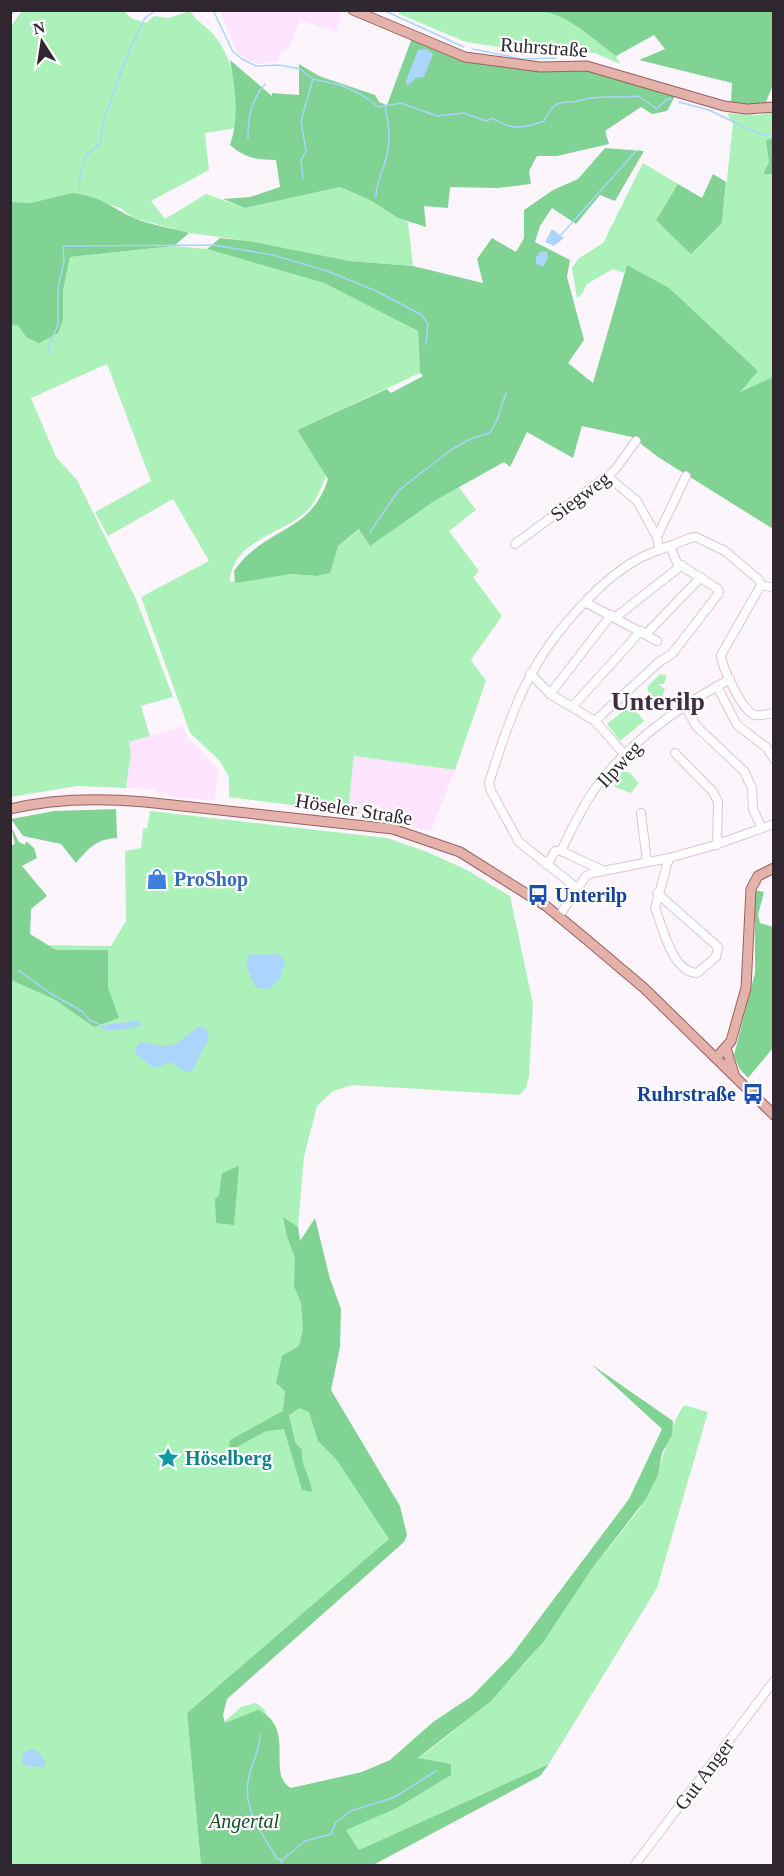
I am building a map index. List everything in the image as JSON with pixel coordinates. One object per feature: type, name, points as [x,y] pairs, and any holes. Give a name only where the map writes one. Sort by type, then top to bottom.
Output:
[{"type":"main road","name":"Ruhrstraße","points":[[353,10],[465,57],[502,64],[540,67],[587,66],[724,106],[747,109],[774,107]]},
{"type":"main road","name":"Höseler Straße","points":[[10,809],[64,799],[105,798],[393,829],[460,852],[559,916],[644,988],[774,1115]]},
{"type":"main road","points":[[716,1058],[731,1041],[746,988],[751,889],[758,876],[774,868]]},
{"type":"main road","points":[[726,1048],[736,1078]]},
{"type":"street","name":"Siegweg","points":[[515,544],[608,476],[636,441]]},
{"type":"street","points":[[608,476],[638,501],[657,537],[659,550]]},
{"type":"street","points":[[657,537],[686,476]]},
{"type":"street","points":[[577,888],[519,842],[491,791],[489,783],[515,704],[554,637],[585,602],[614,575],[659,550],[696,537],[725,550],[753,575],[760,585],[774,588]]},
{"type":"street","points":[[595,721],[658,662],[672,654],[719,593],[718,589],[677,563],[670,546]]},
{"type":"street","points":[[550,694],[614,616],[682,565]]},
{"type":"street","points":[[572,707],[700,577]]},
{"type":"street","points":[[760,585],[720,655],[746,711],[754,716],[774,713]]},
{"type":"street","points":[[585,602],[644,632],[657,642]]},
{"type":"street","points":[[531,673],[550,694],[595,721],[625,755]]},
{"type":"street","name":"Ilpweg","points":[[547,865],[555,851],[561,851],[593,792],[625,755],[658,724],[730,679]]},
{"type":"street","points":[[717,686],[737,725],[766,747],[774,759]]},
{"type":"street","points":[[685,706],[696,726],[744,771],[752,788],[753,809],[762,828]]},
{"type":"street","points":[[675,753],[713,792],[718,802],[717,845]]},
{"type":"street","points":[[641,813],[647,862]]},
{"type":"street","points":[[559,916],[586,876],[602,870],[669,858],[717,845],[774,824]]},
{"type":"street","points":[[561,851],[602,870]]},
{"type":"street","points":[[657,893],[718,947],[716,957],[697,974],[689,973],[678,965],[655,908],[657,893],[669,858]]},
{"type":"street","name":"Gut Anger","points":[[634,1866],[774,1681]]},
{"type":"shaded area","points":[[220,11],[335,11],[342,14],[336,33],[300,20],[289,48],[281,52],[278,61],[260,64],[247,60],[236,52]]},
{"type":"shaded area","points":[[183,727],[187,737],[218,769],[215,801],[169,796],[150,789],[126,788],[131,753],[128,742]]},
{"type":"shaded area","points":[[354,756],[455,770],[431,831],[381,819],[381,816],[348,812]]},
{"type":"green space","points":[[22,11],[124,11],[131,18],[146,23],[154,16],[169,18],[190,11],[221,44],[234,78],[236,128],[205,133],[209,170],[151,201],[165,219],[206,194],[245,208],[340,187],[370,200],[408,222],[413,266],[350,261],[249,241],[189,233],[134,218],[120,208],[72,193],[30,203],[11,202],[11,26]]},
{"type":"green space","points":[[399,11],[543,11],[554,14],[582,30],[616,56],[620,64],[595,53],[526,51],[466,42],[399,14]]},
{"type":"green space","points":[[543,11],[773,11],[773,85],[766,102],[754,104],[731,102],[732,83],[639,60],[665,49],[654,35],[616,56],[573,24]]},
{"type":"green space","points":[[412,38],[460,59],[537,71],[574,69],[600,73],[675,96],[667,111],[652,114],[641,107],[605,131],[609,144],[557,156],[537,156],[529,171],[531,184],[497,188],[450,187],[448,208],[424,206],[426,227],[398,218],[370,200],[340,187],[245,208],[223,199],[250,197],[280,187],[276,160],[252,157],[230,145],[236,113],[230,60],[272,96],[272,93],[299,95],[299,64],[319,76],[375,95],[379,102],[387,105]]},
{"type":"green space","points":[[773,112],[773,137],[766,141],[769,162],[763,174],[773,174],[773,377],[738,393],[758,371],[627,265],[624,273],[613,269],[587,284],[577,298],[572,268],[578,259],[603,243],[643,163],[678,184],[656,220],[691,253],[722,223],[733,124],[727,113],[758,115]]},
{"type":"green space","points":[[773,137],[773,174],[763,174],[769,162],[766,141]]},
{"type":"green space","points":[[605,148],[644,151],[615,201],[600,195],[576,224],[552,208],[540,226],[535,242],[570,260],[567,277],[584,340],[568,363],[593,383],[627,265],[669,288],[758,371],[740,392],[773,377],[773,529],[658,457],[632,437],[582,426],[573,458],[527,432],[510,467],[504,462],[436,500],[370,546],[359,529],[338,546],[330,573],[316,576],[291,574],[235,583],[234,571],[246,557],[299,521],[320,497],[328,479],[297,430],[387,389],[391,393],[423,376],[420,373],[418,331],[324,283],[207,249],[220,238],[249,241],[350,261],[413,266],[483,283],[477,259],[492,238],[516,252],[524,238],[524,210],[553,190],[578,179]]},
{"type":"green space","points":[[713,174],[726,182],[722,223],[691,254],[656,220],[678,184],[702,198]]},
{"type":"green space","points":[[72,193],[98,199],[126,214],[154,225],[189,233],[174,246],[70,257],[63,291],[63,320],[58,333],[39,343],[26,337],[18,325],[11,326],[11,202],[30,203]]},
{"type":"green space","points":[[174,246],[207,249],[324,283],[418,331],[420,373],[297,430],[326,475],[320,490],[313,504],[296,520],[248,547],[233,568],[230,582],[292,574],[316,576],[332,560],[338,546],[360,529],[371,545],[436,500],[459,487],[476,510],[449,531],[479,571],[473,577],[502,616],[471,660],[486,681],[455,770],[354,756],[348,812],[229,797],[229,777],[220,761],[190,733],[141,597],[209,561],[173,499],[108,536],[95,512],[151,481],[107,364],[31,398],[56,457],[77,480],[136,599],[173,697],[141,706],[150,736],[129,742],[131,753],[126,788],[77,786],[11,797],[11,326],[18,325],[26,337],[63,320],[63,291],[70,257]]},
{"type":"green space","points":[[660,674],[667,675],[664,684],[658,684],[665,689],[662,698],[650,696],[647,687]]},
{"type":"green space","points":[[631,705],[644,721],[620,741],[607,724]]},
{"type":"green space","points":[[621,772],[629,772],[639,783],[631,793],[615,787],[613,782]]},
{"type":"green space","points":[[116,809],[117,838],[104,840],[94,845],[76,863],[61,844],[23,836],[11,819],[54,811]]},
{"type":"green space","points":[[150,811],[387,838],[425,851],[467,870],[510,896],[533,1004],[529,1076],[526,1088],[519,1095],[353,1085],[333,1091],[317,1106],[304,1157],[298,1227],[308,1296],[310,1399],[390,1539],[187,1713],[201,1865],[11,1865],[10,971],[40,945],[111,946],[126,921],[125,851],[141,848],[143,829],[147,828]]},
{"type":"green space","points":[[11,827],[19,842],[25,845],[26,841],[34,848],[37,858],[22,866],[47,896],[31,909],[30,934],[56,950],[108,950],[108,988],[119,1018],[94,1027],[54,999],[11,980],[10,846],[15,844]]},
{"type":"green space","points":[[755,890],[764,892],[758,915],[760,923],[773,927],[773,1048],[748,1078],[739,1068],[734,1055],[755,973]]},
{"type":"green space","points":[[239,1166],[234,1225],[216,1223],[215,1199],[219,1195],[222,1173]]},
{"type":"green space","name":"Angertal","points":[[283,1217],[298,1227],[300,1241],[315,1218],[330,1279],[341,1309],[340,1347],[331,1390],[400,1506],[407,1535],[404,1542],[227,1699],[223,1715],[225,1723],[258,1710],[270,1718],[279,1739],[281,1773],[284,1782],[291,1788],[362,1772],[390,1760],[433,1722],[472,1696],[511,1656],[629,1499],[662,1429],[591,1364],[673,1421],[672,1435],[662,1453],[658,1475],[646,1499],[591,1570],[544,1641],[491,1701],[418,1758],[451,1764],[451,1775],[397,1808],[346,1830],[359,1850],[549,1764],[540,1776],[373,1865],[201,1865],[187,1713],[389,1539],[337,1460],[318,1441],[309,1412],[299,1408],[289,1415],[295,1442],[302,1450],[312,1492],[302,1490],[284,1429],[266,1431],[237,1447],[229,1447],[230,1440],[283,1411],[285,1391],[276,1383],[282,1356],[299,1346],[303,1329],[301,1303],[294,1286],[295,1257],[287,1237]]},
{"type":"green space","name":"Angertal","points":[[684,1405],[708,1412],[657,1588],[549,1764],[359,1850],[349,1834],[349,1865],[208,1865],[200,1809],[202,1742],[241,1707],[256,1703],[264,1709],[269,1720],[278,1794],[355,1785],[380,1790],[426,1775],[424,1789],[365,1821],[397,1808],[451,1775],[451,1764],[418,1759],[485,1705],[515,1675],[543,1641],[592,1569],[647,1497],[673,1427]]},
{"type":"water","points":[[426,49],[433,54],[424,77],[416,78],[407,86],[406,81],[418,50]]},
{"type":"water","points":[[552,229],[564,238],[554,246],[545,242]]},
{"type":"water","points":[[547,251],[548,258],[543,267],[536,264],[536,257],[540,252]]},
{"type":"water","points":[[276,953],[285,960],[280,979],[268,989],[255,987],[246,964],[248,956]]},
{"type":"water","points":[[138,1020],[142,1025],[105,1031],[100,1027],[109,1024]]},
{"type":"water","points":[[200,1026],[206,1029],[209,1038],[192,1071],[186,1072],[171,1062],[154,1068],[136,1054],[136,1047],[140,1042],[163,1046],[176,1044]]},
{"type":"water","points":[[32,1749],[37,1751],[45,1761],[44,1767],[26,1766],[22,1762],[23,1753]]},
{"type":"waterway","points":[[10,17],[15,10]]},
{"type":"waterway","points":[[80,189],[79,181],[85,157],[101,142],[103,121],[129,51],[145,18],[156,10]]},
{"type":"waterway","points":[[213,10],[233,52],[242,59],[256,66],[279,65],[300,69],[313,79],[341,85],[362,95],[379,107],[401,103],[437,116],[464,113],[486,121],[493,118],[505,125],[518,127],[544,121],[552,108],[560,103],[596,97],[638,96],[657,109],[667,99],[671,99]]},
{"type":"waterway","points":[[383,10],[464,47]]},
{"type":"waterway","points":[[473,49],[522,59],[556,58]]},
{"type":"waterway","points":[[303,179],[301,160],[306,151],[301,121],[313,79]]},
{"type":"waterway","points":[[248,138],[251,109],[265,84]]},
{"type":"waterway","points":[[679,102],[709,110],[761,135],[774,133]]},
{"type":"waterway","points":[[376,197],[389,142],[385,105]]},
{"type":"waterway","points":[[561,235],[636,151]]},
{"type":"waterway","points":[[49,353],[48,347],[58,325],[58,288],[64,261],[63,246],[214,245],[273,255],[327,271],[376,291],[422,315],[428,324],[426,344]]},
{"type":"waterway","points":[[370,532],[399,490],[451,450],[470,439],[490,433],[506,393]]},
{"type":"waterway","points":[[18,970],[53,995],[82,1011],[89,1020],[101,1025]]},
{"type":"waterway","points":[[260,1734],[258,1750],[249,1776],[248,1799],[250,1810],[259,1829],[277,1859],[282,1860]]},
{"type":"waterway","points":[[281,1866],[282,1860],[305,1841],[331,1834],[336,1822],[351,1811],[395,1797],[436,1771]]},
{"type":"place","name":"ProShop","points":[[157,879]]},
{"type":"place","name":"Unterilp","points":[[538,895]]},
{"type":"place","name":"Ruhrstraße","points":[[753,1094]]},
{"type":"place","name":"Höselberg","points":[[168,1458]]},
{"type":"district","name":"Unterilp","points":[[658,701]]}]
